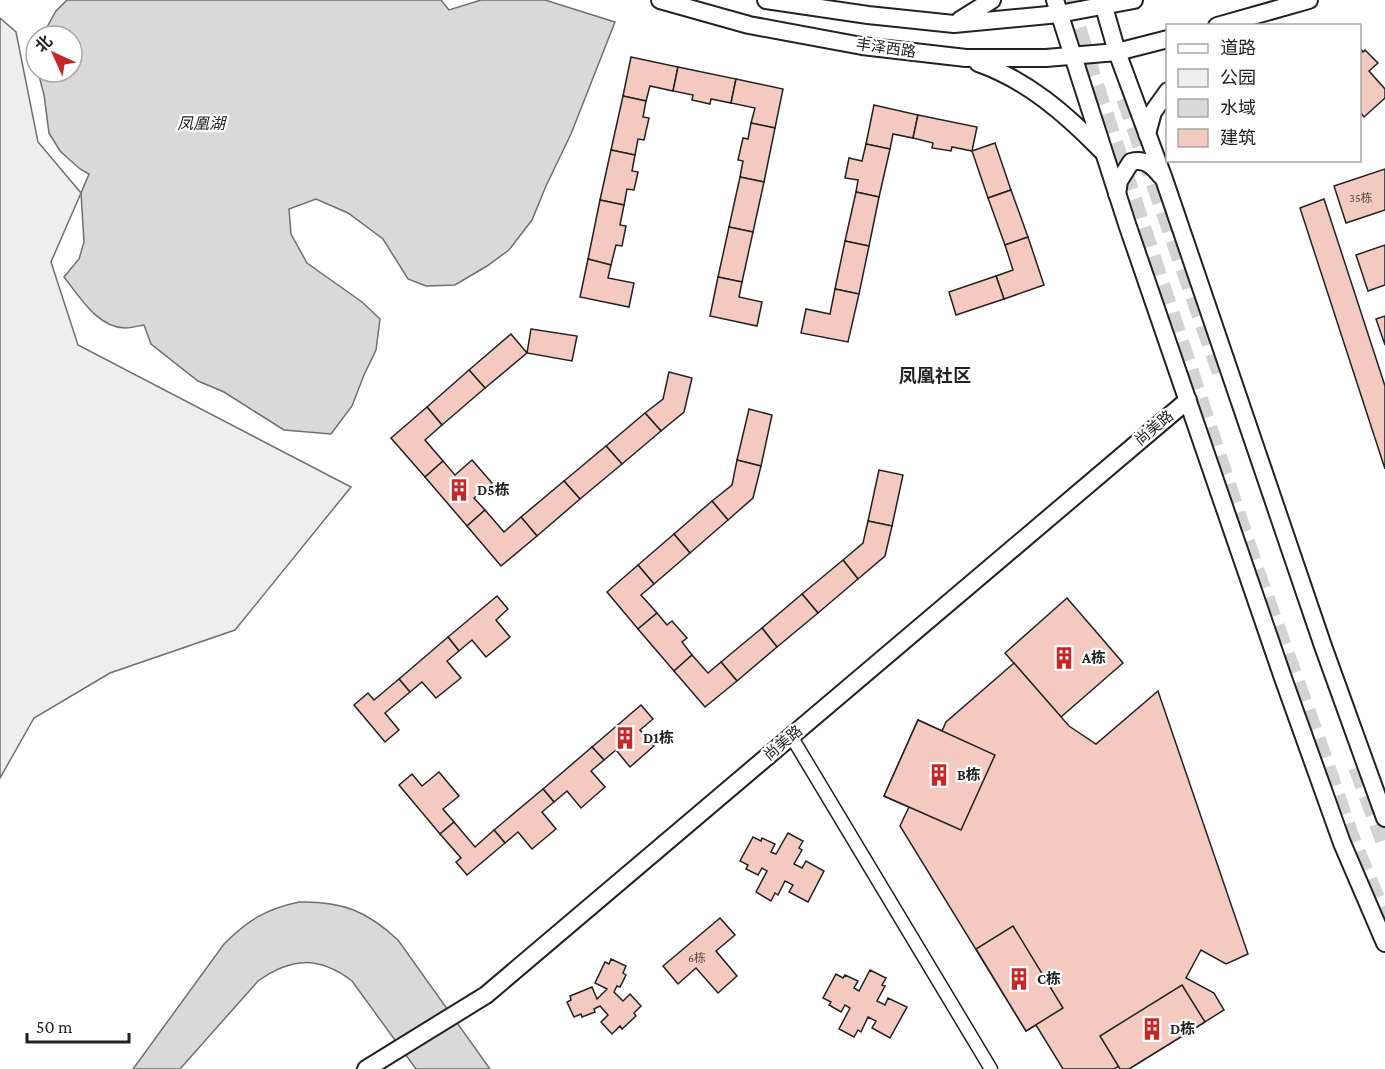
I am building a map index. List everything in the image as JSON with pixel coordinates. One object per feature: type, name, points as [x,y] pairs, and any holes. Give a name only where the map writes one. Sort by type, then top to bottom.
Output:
[{"type":"main road","name":"丰泽西路","points":[[660,0],[750,25],[862,46],[966,58],[1046,58],[1117,52],[1166,39]]},
{"type":"main road","name":"丰泽西路","points":[[766,0],[868,15],[954,24],[1057,7],[1134,0]]},
{"type":"main road","points":[[954,24],[992,0]]},
{"type":"main road","points":[[1225,24],[1309,0]]},
{"type":"main road","points":[[1103,3],[1117,52],[1164,179],[1323,646],[1385,818]]},
{"type":"main road","points":[[1057,7],[1117,194],[1342,843],[1383,936]]},
{"type":"main road","points":[[966,58],[1002,72],[1027,86],[1080,128],[1104,152]]},
{"type":"main road","points":[[1147,134],[1153,112],[1166,92]]},
{"type":"main road","points":[[1117,194],[1119,181],[1131,162],[1137,160],[1146,162],[1164,179]]},
{"type":"main road","name":"尚美路","points":[[366,1069],[486,995],[1188,400]]},
{"type":"street","points":[[792,736],[991,1069]]},
{"type":"green space","points":[[0,18],[16,32],[24,72],[24,84],[26,84],[38,142],[81,193],[51,262],[78,345],[351,487],[235,630],[110,673],[34,718],[0,778]]},
{"type":"water","name":"凤凰湖","points":[[67,0],[441,0],[449,10],[481,0],[545,0],[615,22],[571,134],[532,220],[509,250],[455,285],[426,286],[408,279],[383,239],[348,213],[316,199],[289,209],[291,234],[307,263],[362,302],[380,319],[376,350],[352,406],[331,434],[284,430],[224,392],[198,381],[151,344],[144,325],[125,328],[106,323],[90,310],[64,277],[79,259],[84,242],[81,193],[89,174],[60,151],[49,133],[41,84],[84,84],[84,24],[49,24],[56,11]]},
{"type":"water","points":[[299,902],[341,906],[364,915],[387,930],[398,940],[490,1069],[416,1069],[352,981],[328,967],[305,963],[282,967],[258,981],[180,1069],[133,1069],[224,944],[241,928],[258,917],[277,908]]},
{"type":"building","points":[[1361,49],[1363,52],[1365,50],[1378,63],[1369,71],[1385,89],[1385,98],[1364,117],[1361,113]]},
{"type":"building","points":[[631,57],[678,67],[673,91],[650,86],[646,101],[623,96]]},
{"type":"building","points":[[678,67],[736,79],[731,103],[711,99],[710,104],[692,100],[693,95],[673,91]]},
{"type":"building","points":[[736,79],[783,89],[775,128],[751,123],[755,108],[731,103]]},
{"type":"building","points":[[623,96],[646,101],[643,117],[649,118],[644,140],[638,139],[635,155],[611,150]]},
{"type":"building","points":[[874,105],[918,115],[913,138],[893,134],[890,149],[866,144]]},
{"type":"building","points":[[918,115],[977,127],[972,151],[952,147],[951,151],[932,148],[933,143],[913,138]]},
{"type":"building","points":[[751,123],[775,128],[764,182],[740,177],[743,161],[738,160],[743,138],[748,139]]},
{"type":"building","points":[[995,143],[1011,190],[988,198],[972,151]]},
{"type":"building","points":[[866,144],[890,149],[879,197],[856,192],[858,180],[845,178],[849,158],[862,161]]},
{"type":"building","points":[[611,150],[635,155],[632,171],[638,172],[634,190],[627,189],[624,205],[600,200]]},
{"type":"building","points":[[1385,169],[1385,210],[1346,223],[1334,186]]},
{"type":"building","points":[[740,177],[764,182],[753,232],[729,227]]},
{"type":"building","points":[[1011,190],[1028,237],[1005,245],[988,198]]},
{"type":"building","points":[[856,192],[879,197],[869,246],[845,241]]},
{"type":"building","points":[[1324,199],[1385,386],[1385,469],[1300,208]]},
{"type":"building","points":[[600,200],[624,205],[620,225],[626,226],[622,246],[616,245],[611,265],[588,259]]},
{"type":"building","points":[[729,227],[753,232],[742,282],[718,277]]},
{"type":"building","points":[[1028,237],[1044,285],[1004,299],[996,276],[1013,270],[1005,245]]},
{"type":"building","points":[[845,241],[869,246],[859,294],[835,289]]},
{"type":"building","points":[[1385,245],[1385,285],[1368,291],[1356,255]]},
{"type":"building","points":[[588,259],[611,265],[608,278],[634,283],[629,307],[580,297]]},
{"type":"building","points":[[996,276],[1004,299],[956,315],[949,292]]},
{"type":"building","points":[[718,277],[742,282],[739,297],[762,302],[757,326],[710,316]]},
{"type":"building","points":[[835,289],[859,294],[848,342],[801,333],[806,309],[830,314]]},
{"type":"building","points":[[1385,316],[1385,345],[1376,319]]},
{"type":"building","points":[[531,329],[577,336],[572,361],[527,353]]},
{"type":"building","points":[[511,334],[527,353],[485,388],[469,370]]},
{"type":"building","points":[[469,370],[485,388],[442,425],[427,407]]},
{"type":"building","points":[[669,372],[692,378],[684,412],[661,431],[645,413],[663,399]]},
{"type":"building","points":[[427,407],[442,425],[425,440],[443,461],[425,477],[391,438]]},
{"type":"building","points":[[749,409],[772,415],[761,466],[737,460]]},
{"type":"building","points":[[645,413],[661,431],[622,464],[606,446]]},
{"type":"building","points":[[606,446],[622,464],[580,499],[564,481]]},
{"type":"building","name":"D5栋","points":[[472,460],[492,483],[474,498],[485,510],[467,526],[425,477],[443,461],[455,475]]},
{"type":"building","points":[[737,460],[761,466],[753,498],[728,520],[712,501],[732,485]]},
{"type":"building","points":[[879,470],[903,475],[892,526],[868,521]]},
{"type":"building","points":[[564,481],[580,499],[537,536],[521,517]]},
{"type":"building","points":[[712,501],[728,520],[690,553],[674,534]]},
{"type":"building","points":[[485,510],[504,532],[521,517],[537,536],[501,566],[467,526]]},
{"type":"building","points":[[868,521],[892,526],[885,556],[858,579],[843,560],[863,543]]},
{"type":"building","points":[[674,534],[690,553],[654,584],[638,565]]},
{"type":"building","points":[[843,560],[858,579],[818,613],[802,594]]},
{"type":"building","points":[[638,565],[654,584],[641,595],[657,613],[638,629],[607,592]]},
{"type":"building","points":[[802,594],[818,613],[777,647],[762,628]]},
{"type":"building","points":[[497,596],[508,609],[496,620],[510,637],[486,657],[472,640],[459,651],[448,637]]},
{"type":"building","name":"A栋","points":[[1067,598],[1123,663],[1061,717],[1005,653]]},
{"type":"building","points":[[657,613],[667,625],[672,621],[687,638],[682,642],[692,655],[674,671],[638,629]]},
{"type":"building","points":[[762,628],[777,647],[737,681],[721,662]]},
{"type":"building","points":[[448,637],[459,651],[447,661],[461,678],[436,698],[422,682],[410,692],[399,679]]},
{"type":"building","points":[[692,655],[708,673],[721,662],[737,681],[705,707],[674,671]]},
{"type":"building","points":[[1014,663],[1069,726],[1096,744],[1158,691],[1248,954],[1226,964],[1201,950],[1186,978],[1214,993],[1224,1010],[1129,1069],[1120,1069],[1119,1066],[1114,1069],[1063,1069],[1036,1025],[1026,1031],[900,826],[909,807],[884,796],[918,720],[942,731],[946,722]]},
{"type":"building","points":[[399,679],[410,692],[385,713],[399,730],[385,742],[354,705],[368,693],[374,700]]},
{"type":"building","name":"D1栋","points":[[641,705],[653,719],[640,730],[654,746],[630,767],[616,750],[604,760],[592,747]]},
{"type":"building","name":"B栋","points":[[918,720],[995,755],[961,830],[884,796]]},
{"type":"building","points":[[592,747],[604,760],[591,771],[605,787],[581,808],[567,791],[554,802],[543,789]]},
{"type":"building","points":[[439,772],[459,796],[443,809],[454,822],[440,834],[399,785],[412,774],[422,786]]},
{"type":"building","points":[[543,789],[554,802],[542,812],[556,829],[532,849],[518,832],[505,843],[494,830]]},
{"type":"building","points":[[454,822],[475,847],[494,830],[505,843],[467,875],[456,862],[461,858],[440,834]]},
{"type":"building","points":[[788,833],[803,841],[799,848],[802,850],[794,864],[802,868],[806,861],[824,871],[808,902],[789,892],[793,885],[785,881],[778,895],[775,893],[771,901],[756,892],[767,871],[762,868],[758,875],[746,869],[748,865],[740,861],[753,837],[775,844],[771,852],[776,854]]},
{"type":"building","points":[[720,918],[735,935],[716,951],[737,976],[718,993],[696,968],[678,984],[663,966]]},
{"type":"building","name":"C栋","points":[[1013,926],[1063,1008],[1026,1031],[976,949]]},
{"type":"building","points":[[611,959],[626,966],[623,973],[626,975],[620,987],[617,986],[614,992],[623,1001],[630,994],[641,1006],[634,1013],[636,1016],[622,1029],[620,1026],[612,1034],[601,1022],[608,1015],[600,1006],[594,1009],[595,1012],[582,1017],[581,1014],[574,1017],[567,1002],[571,1000],[570,996],[592,987],[597,999],[607,989],[595,983],[605,962],[609,964]]},
{"type":"building","points":[[870,970],[886,978],[882,985],[885,986],[877,1001],[885,1005],[888,998],[907,1007],[890,1038],[872,1028],[876,1021],[868,1017],[861,1032],[858,1030],[854,1037],[839,1029],[850,1008],[845,1005],[841,1012],[829,1005],[831,1002],[823,998],[836,974],[858,981],[854,988],[859,991]]},
{"type":"building","name":"D栋","points":[[1182,985],[1205,1022],[1129,1069],[1120,1069],[1100,1036]]},
{"type":"tunnel","points":[[1068,0],[1256,575],[1349,836],[1385,923]]},
{"type":"tunnel","points":[[1126,98],[1223,376]]},
{"type":"tunnel","points":[[1358,767],[1385,840]]},
{"type":"place","name":"D5栋","points":[[459,490]]},
{"type":"place","name":"A栋","points":[[1064,658]]},
{"type":"place","name":"D1栋","points":[[625,738]]},
{"type":"place","name":"B栋","points":[[939,775]]},
{"type":"place","name":"C栋","points":[[1019,979]]},
{"type":"place","name":"D栋","points":[[1152,1029]]},
{"type":"district","name":"凤凰社区","points":[[935,376]]}]
